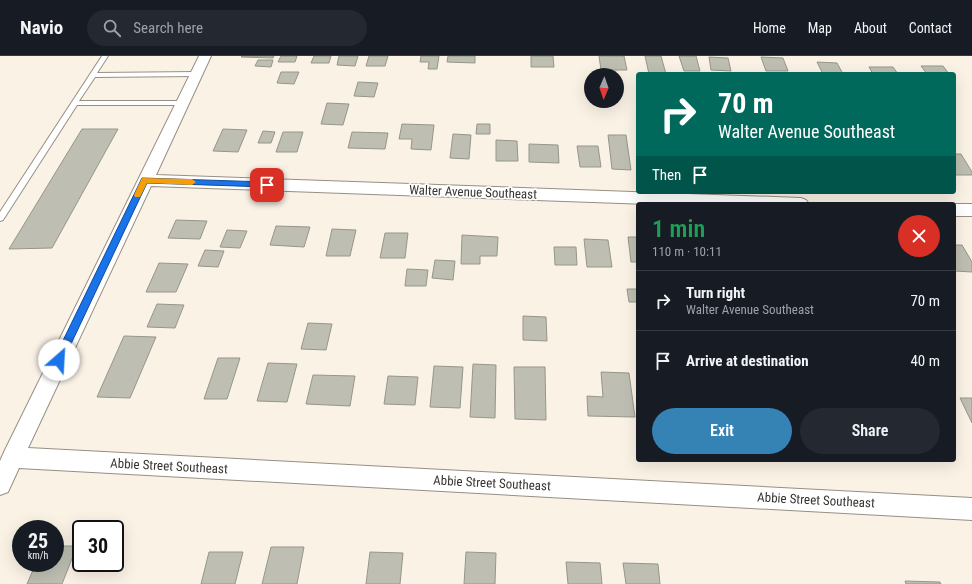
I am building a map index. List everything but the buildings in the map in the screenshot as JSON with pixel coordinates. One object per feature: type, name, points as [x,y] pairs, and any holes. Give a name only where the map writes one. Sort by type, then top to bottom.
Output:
[{"type":"street","points":[[0,484],[205,56]]},
{"type":"street","name":"Walter Avenue Southeast","points":[[145,180],[746,202]]},
{"type":"street","points":[[956,210],[972,210]]},
{"type":"street","name":"Abbie Street Southeast","points":[[12,457],[972,509]]},
{"type":"lane","points":[[0,218],[105,56]]},
{"type":"lane","points":[[92,75],[196,74]]},
{"type":"lane","points":[[75,103],[182,103]]},
{"type":"slow traffic","points":[[137,195],[145,180],[192,182]]},
{"type":"route","points":[[59,360],[145,180],[267,185]]}]
